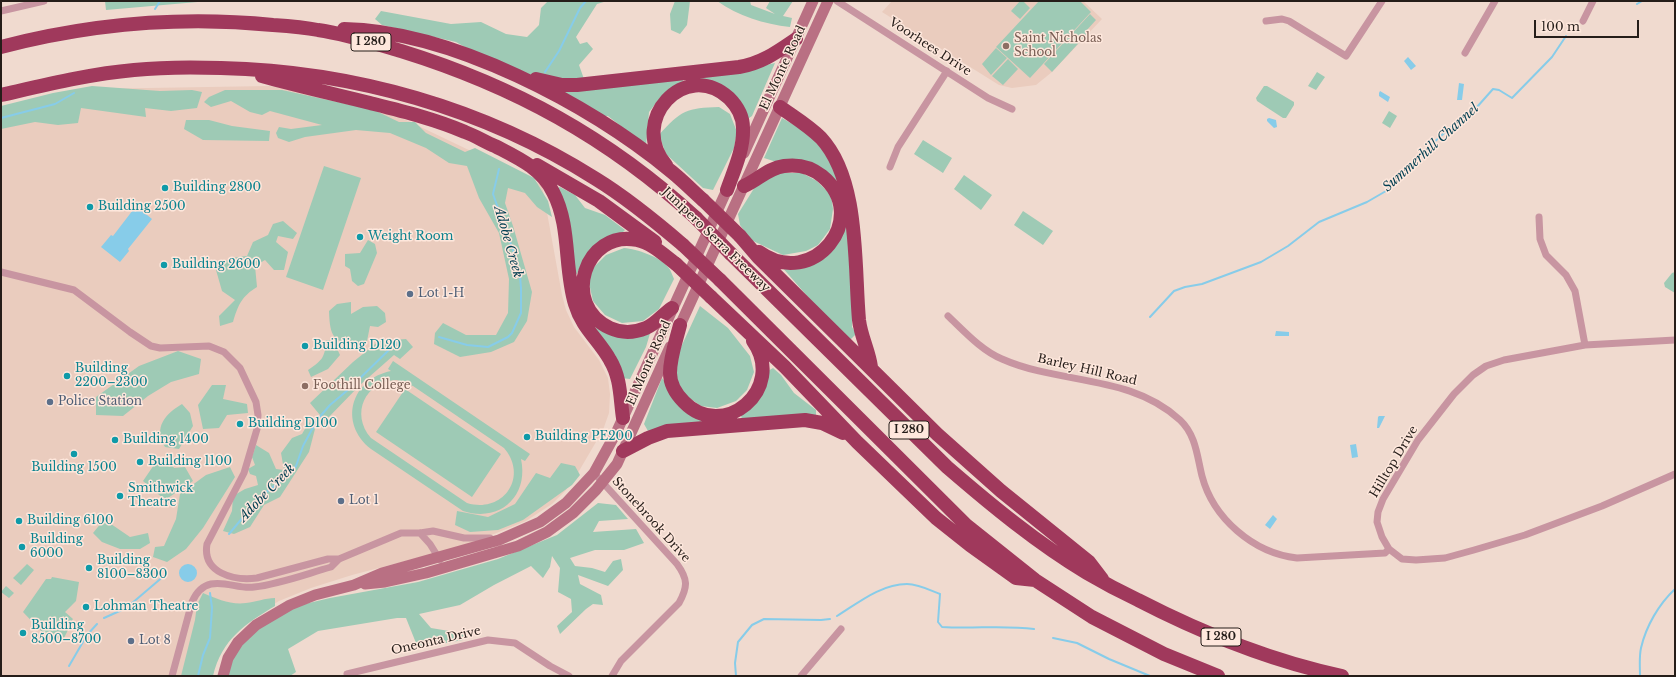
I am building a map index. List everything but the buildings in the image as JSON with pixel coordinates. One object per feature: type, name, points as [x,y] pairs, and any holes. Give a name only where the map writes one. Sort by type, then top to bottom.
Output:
[{"type":"highway","name":"Junipero Serra Freeway","points":[[1,47],[65,32],[110,26],[155,23],[246,22],[315,29],[369,42],[464,72],[506,89],[546,110],[615,152],[670,195],[696,218],[947,467],[1016,524],[1058,554],[1106,584],[1175,619],[1250,649],[1292,663],[1342,676]]},
{"type":"highway","points":[[315,29],[363,30],[393,35],[443,47],[547,82],[562,85],[590,84],[748,65],[767,58],[796,39]]},
{"type":"highway","points":[[486,62],[564,100],[621,136],[671,172],[703,200],[740,236],[760,253],[772,260],[797,263],[813,258],[828,247],[836,234],[840,219],[839,204],[830,184],[819,173],[802,166],[793,165],[775,168],[744,186]]},
{"type":"highway","name":"I 280","points":[[1,96],[86,77],[134,70],[190,67],[274,70],[368,86],[441,105],[489,123],[534,144],[596,179],[651,217],[720,280],[966,525],[1035,580],[1092,617],[1164,654],[1218,676]]},
{"type":"highway","points":[[236,68],[427,118],[465,132],[516,157],[536,169],[543,176],[558,201],[575,305],[587,328],[605,351],[614,368],[619,384],[623,418]]},
{"type":"highway","points":[[671,172],[664,163],[655,144],[653,128],[658,111],[667,100],[677,92],[694,86],[711,88],[725,95],[735,105],[739,111],[743,126],[741,149],[727,190]]},
{"type":"highway","points":[[780,107],[821,138],[832,154],[843,178],[851,212],[860,321],[864,343],[872,369]]},
{"type":"highway","points":[[516,157],[538,165],[599,201],[657,244],[676,264],[785,367],[857,442],[936,518],[1016,578],[1035,580]]},
{"type":"highway","points":[[740,236],[758,257],[937,434],[981,475],[1088,562],[1106,584]]},
{"type":"highway","points":[[672,308],[653,324],[645,328],[628,332],[611,328],[598,320],[588,309],[583,295],[583,280],[587,266],[597,252],[603,247],[619,240],[629,239],[646,243],[660,251],[676,264]]},
{"type":"highway","points":[[680,325],[670,365],[671,381],[674,390],[679,398],[693,410],[719,416],[733,412],[747,405],[759,390],[763,373],[762,360],[757,346],[732,317]]},
{"type":"highway","points":[[623,451],[648,438],[667,431],[797,420],[822,423],[839,430],[857,442]]},
{"type":"street","points":[[1,11],[24,3],[44,1]]},
{"type":"street","name":"El Monte Road","points":[[223,676],[232,650],[238,642],[256,626],[290,605],[315,595],[354,585],[382,573],[483,545],[520,531],[540,522],[566,503],[594,473],[623,418],[813,1]]},
{"type":"street","name":"El Monte Road","points":[[354,585],[385,582],[443,568],[518,546],[546,532],[573,513],[603,482],[617,464],[828,1]]},
{"type":"street","name":"Voorhees Drive","points":[[837,1],[988,98],[1012,109]]},
{"type":"street","points":[[1266,21],[1282,19],[1289,21],[1346,56],[1382,1]]},
{"type":"street","points":[[1465,53],[1494,1]]},
{"type":"street","points":[[1583,21],[1593,1]]},
{"type":"street","points":[[890,167],[898,147],[946,71]]},
{"type":"street","points":[[1539,217],[1540,238],[1546,255],[1566,275],[1575,291],[1584,345]]},
{"type":"street","points":[[1,272],[74,290],[151,346],[168,348],[193,345],[209,346],[224,352],[240,368],[256,402],[258,429],[244,474],[207,544],[206,556],[212,566],[225,574],[249,579],[257,578],[328,559],[339,559],[402,533],[433,531],[464,538],[480,539],[505,536],[520,531]]},
{"type":"street","name":"Barley Hill Road","points":[[948,316],[984,348],[1001,359],[1060,376],[1136,392],[1157,402],[1181,421],[1196,445],[1205,484],[1220,513],[1240,534],[1259,546],[1284,556],[1297,558],[1385,553],[1389,549]]},
{"type":"street","name":"Hilltop Drive","points":[[1389,549],[1382,537],[1377,522],[1378,512],[1383,499],[1418,440],[1460,387],[1473,375],[1486,366],[1504,360],[1584,345],[1675,340]]},
{"type":"street","name":"Stonebrook Drive","points":[[594,473],[677,564],[683,573],[686,584],[685,591],[679,603],[621,661],[612,676]]},
{"type":"street","points":[[1389,549],[1402,559],[1416,560],[1445,558],[1525,535],[1602,506],[1675,474]]},
{"type":"street","points":[[420,533],[439,556],[443,568]]},
{"type":"street","points":[[172,676],[192,602],[196,594],[203,588],[217,583],[245,588],[263,586],[331,567],[339,559]]},
{"type":"street","points":[[801,676],[841,629]]},
{"type":"street","name":"Oneonta Drive","points":[[347,674],[488,640],[515,643],[550,666],[569,676]]},
{"type":"shaded area","name":"Saint Nicholas School","points":[[892,1],[1083,1],[1102,19],[1052,72],[1036,85],[1012,88],[999,85],[882,12]]},
{"type":"shaded area","name":"Foothill College","points":[[269,86],[360,98],[542,185],[566,310],[574,327],[599,360],[608,378],[610,394],[609,413],[603,430],[566,490],[552,504],[526,521],[467,545],[352,575],[311,588],[279,601],[245,621],[195,676],[1,676],[1,109],[86,89]]},
{"type":"green space","points":[[105,1],[209,1],[106,10]]},
{"type":"green space","points":[[548,1],[607,1],[597,4],[576,37],[580,44],[587,42],[593,49],[579,65],[584,79],[555,82],[493,63],[456,42],[382,25],[375,19],[381,11],[451,24],[481,22],[506,34],[527,37],[539,25],[541,8]]},
{"type":"green space","points":[[675,1],[690,1],[687,25],[680,34],[671,30],[670,14]]},
{"type":"green space","points":[[717,1],[750,1],[751,5],[775,14],[766,8],[770,1],[793,1],[783,16],[792,18],[790,27],[771,24],[742,15]]},
{"type":"green space","points":[[1020,1],[1023,1],[1030,8],[1020,19],[1011,11]]},
{"type":"green space","points":[[1039,1],[1080,1],[1091,12],[1030,78],[996,47]]},
{"type":"green space","points":[[1090,14],[1096,20],[1086,31],[1088,33],[1052,72],[1044,64]]},
{"type":"green space","points":[[996,48],[1007,58],[991,75],[982,64]]},
{"type":"green space","points":[[1008,59],[1018,69],[1003,85],[992,76]]},
{"type":"green space","points":[[775,63],[752,116],[746,120],[691,77],[744,70]]},
{"type":"green space","points":[[1317,72],[1325,77],[1316,90],[1308,86]]},
{"type":"green space","points":[[682,78],[684,83],[660,98],[649,112],[646,146],[608,116],[593,116],[563,97],[566,90]]},
{"type":"green space","points":[[92,86],[160,91],[192,90],[202,92],[197,108],[171,111],[145,108],[146,117],[81,108],[78,123],[58,125],[35,122],[1,129],[1,106],[53,93]]},
{"type":"green space","points":[[1264,86],[1267,86],[1294,102],[1294,105],[1286,118],[1283,118],[1257,101],[1256,98]]},
{"type":"green space","points":[[225,90],[282,90],[374,110],[399,122],[415,122],[426,133],[465,152],[475,148],[534,178],[548,201],[552,217],[537,207],[525,193],[508,188],[505,203],[532,292],[527,321],[514,342],[491,352],[460,357],[434,344],[435,333],[443,323],[466,335],[496,335],[508,313],[509,279],[499,233],[479,198],[467,166],[449,163],[426,148],[390,133],[356,130],[305,137],[289,142],[278,138],[276,133],[279,127],[291,129],[322,125],[270,111],[262,115],[250,112],[231,101],[211,107],[204,102],[209,97]]},
{"type":"green space","points":[[719,107],[730,114],[737,132],[734,148],[713,190],[703,188],[666,154],[659,135],[673,120],[685,112],[699,108]]},
{"type":"green space","points":[[1389,111],[1397,116],[1390,128],[1382,123]]},
{"type":"green space","points":[[782,118],[808,133],[831,160],[838,180],[835,181],[764,158]]},
{"type":"green space","points":[[186,120],[209,120],[232,126],[270,131],[269,141],[203,140],[184,129]]},
{"type":"green space","points":[[923,140],[952,158],[943,173],[914,154]]},
{"type":"green space","points":[[324,166],[361,178],[323,290],[286,277]]},
{"type":"green space","points":[[778,173],[802,173],[817,181],[831,195],[833,209],[830,229],[818,245],[806,251],[783,255],[751,240],[740,225],[738,214],[758,182]]},
{"type":"green space","points":[[964,175],[992,195],[981,210],[954,189]]},
{"type":"green space","points":[[560,187],[575,195],[585,208],[605,215],[625,230],[612,239],[597,244],[593,247],[577,274],[573,273],[554,190]]},
{"type":"green space","points":[[844,207],[853,280],[852,327],[856,334],[850,340],[822,313],[781,266],[813,262]]},
{"type":"green space","points":[[1023,211],[1053,231],[1043,245],[1014,225]]},
{"type":"green space","points":[[283,221],[297,233],[293,239],[278,236],[276,242],[288,252],[284,270],[274,270],[265,260],[255,266],[257,287],[252,290],[241,302],[233,322],[220,326],[219,316],[235,300],[222,291],[216,270],[222,263],[229,259],[247,256],[253,242],[268,235],[273,224]]},
{"type":"green space","points":[[368,240],[375,244],[377,253],[364,284],[358,286],[352,281],[350,269],[345,266],[345,254],[360,253]]},
{"type":"green space","points":[[624,248],[642,252],[660,260],[669,268],[674,279],[659,309],[643,321],[622,323],[605,315],[593,301],[589,283],[591,270],[606,255]]},
{"type":"green space","points":[[1675,272],[1675,293],[1665,287],[1664,283],[1672,273]]},
{"type":"green space","points":[[351,302],[351,314],[363,307],[377,306],[385,313],[386,322],[378,327],[370,326],[367,341],[358,348],[343,343],[334,337],[330,327],[329,311],[337,304]]},
{"type":"green space","points":[[700,306],[728,328],[750,356],[754,372],[747,390],[736,401],[717,408],[701,406],[685,395],[677,381],[676,358]]},
{"type":"green space","points":[[588,324],[601,330],[651,330],[646,347],[630,379],[621,378]]},
{"type":"green space","points":[[406,339],[413,347],[400,359],[394,355],[360,385],[325,421],[310,403],[353,362],[379,341]]},
{"type":"green space","points":[[326,340],[333,340],[340,355],[328,369],[311,377],[308,370],[322,358]]},
{"type":"green space","points":[[178,351],[201,359],[199,374],[171,382],[148,396],[123,416],[96,415],[96,397],[139,366]]},
{"type":"green space","points":[[393,361],[530,454],[525,461],[521,459],[521,484],[516,495],[509,503],[500,510],[489,513],[476,514],[463,511],[371,449],[361,439],[355,427],[352,415],[358,392],[366,383],[377,376],[391,371],[388,369]],"holes":[[[397,380],[413,386],[504,448],[511,459],[514,470],[513,481],[501,498],[491,503],[480,505],[467,503],[371,438],[365,429],[362,419],[364,400],[369,392],[376,386]]]},
{"type":"green space","points":[[773,368],[781,375],[794,393],[816,410],[816,418],[743,422],[740,413],[763,374]]},
{"type":"green space","points":[[662,378],[693,415],[707,424],[648,431],[644,424]]},
{"type":"green space","points":[[212,385],[226,385],[223,399],[247,404],[248,413],[227,415],[219,428],[203,429],[198,405]]},
{"type":"green space","points":[[405,389],[501,454],[472,497],[376,432]]},
{"type":"green space","points":[[182,404],[190,413],[193,426],[179,449],[165,447],[160,434],[163,422],[170,412]]},
{"type":"green space","points":[[309,422],[315,429],[309,452],[280,497],[264,505],[250,527],[234,534],[223,531],[232,511],[233,496],[245,489],[258,485],[256,476],[250,474],[248,469],[255,465],[252,457],[256,445],[269,453],[276,469],[284,470],[281,453],[292,438],[302,434]]},
{"type":"green space","points":[[158,459],[169,459],[174,468],[185,467],[193,481],[165,500],[143,481]]},
{"type":"green space","points":[[561,463],[575,466],[580,475],[572,485],[523,520],[498,530],[470,532],[455,525],[457,511],[488,517],[515,504],[536,473],[550,478]]},
{"type":"green space","points":[[230,467],[235,477],[203,528],[186,549],[167,562],[153,557],[155,547],[164,546],[176,519],[180,494],[206,475]]},
{"type":"green space","points":[[598,503],[616,505],[628,519],[599,521],[593,532],[636,529],[644,543],[624,550],[595,550],[570,558],[575,566],[592,568],[605,572],[613,561],[621,559],[623,570],[608,586],[578,575],[580,584],[601,595],[603,605],[593,604],[560,634],[557,626],[572,612],[571,599],[558,592],[560,568],[552,556],[550,567],[543,578],[531,566],[460,605],[419,614],[431,628],[465,632],[463,640],[418,648],[406,618],[397,618],[318,631],[288,649],[296,672],[290,676],[228,676],[230,661],[252,630],[292,607],[330,598],[418,582],[498,559],[557,535]]},
{"type":"green space","points":[[102,522],[111,524],[130,537],[148,533],[150,543],[140,549],[120,549],[102,542],[93,533]]},
{"type":"green space","points":[[27,564],[34,570],[21,585],[13,578]]},
{"type":"green space","points":[[52,577],[79,582],[76,601],[65,612],[73,619],[62,642],[50,631],[45,635],[23,612],[46,579],[51,579]]},
{"type":"green space","points":[[6,586],[14,593],[9,598],[1,592]]},
{"type":"green space","points":[[203,593],[235,603],[246,603],[275,598],[275,606],[254,619],[236,634],[222,652],[213,676],[181,676],[195,620],[197,605]]},
{"type":"water","points":[[1408,57],[1416,66],[1411,70],[1404,61]]},
{"type":"water","points":[[1459,83],[1464,84],[1462,100],[1457,100]]},
{"type":"water","points":[[1380,91],[1390,97],[1388,102],[1379,96]]},
{"type":"water","points":[[1269,118],[1276,120],[1277,127],[1274,128],[1267,121]]},
{"type":"water","points":[[136,206],[152,219],[128,249],[129,251],[120,262],[101,247],[111,235],[113,236]]},
{"type":"water","points":[[1276,331],[1289,332],[1289,336],[1275,336]]},
{"type":"water","points":[[1385,416],[1379,428],[1377,428],[1378,417]]},
{"type":"water","points":[[1356,444],[1358,457],[1352,458],[1350,445]]},
{"type":"water","points":[[1273,515],[1277,519],[1270,529],[1265,525]]},
{"type":"water","points":[[188,564],[194,567],[197,573],[194,579],[188,582],[182,579],[179,573],[182,567]]},
{"type":"waterway","points":[[155,9],[160,1]]},
{"type":"waterway","name":"Adobe Creek","points":[[545,72],[559,51],[580,8],[586,1]]},
{"type":"waterway","name":"Summerhill Channel","points":[[1637,4],[1642,1]]},
{"type":"waterway","name":"Summerhill Channel","points":[[1150,317],[1174,291],[1185,287],[1202,284],[1261,262],[1288,246],[1319,222],[1367,202],[1386,191],[1423,152],[1460,119],[1477,107],[1493,89],[1499,90],[1512,98],[1552,57],[1566,36]]},
{"type":"waterway","points":[[1,118],[55,104],[74,93]]},
{"type":"waterway","name":"Adobe Creek","points":[[439,337],[467,345],[488,347],[508,337],[512,333],[521,313],[520,276],[514,253],[493,194],[499,169]]},
{"type":"waterway","name":"Adobe Creek","points":[[229,534],[260,497],[287,476],[296,466],[303,446],[317,420],[330,405],[349,389],[396,343]]},
{"type":"waterway","points":[[131,604],[165,575]]},
{"type":"waterway","points":[[837,616],[870,595],[888,587],[911,584],[940,594],[938,622],[942,627],[1011,627],[1034,629]]},
{"type":"waterway","points":[[1640,676],[1640,651],[1646,632],[1659,608],[1675,589]]},
{"type":"waterway","name":"Adobe Creek","points":[[198,676],[203,655],[210,638],[212,608],[210,593]]},
{"type":"waterway","points":[[104,618],[124,609]]},
{"type":"waterway","points":[[736,676],[735,663],[738,642],[752,625],[764,619],[830,619]]},
{"type":"waterway","points":[[69,666],[87,635],[97,624]]},
{"type":"waterway","points":[[1053,638],[1077,643],[1109,659],[1150,676]]},
{"type":"place","name":"Saint Nicholas School","points":[[1006,46]]},
{"type":"place","name":"Building 2800","points":[[165,188]]},
{"type":"place","name":"Building 2500","points":[[90,207]]},
{"type":"place","name":"Weight Room","points":[[360,237]]},
{"type":"place","name":"Building 2600","points":[[164,265]]},
{"type":"place","name":"Lot 1-H","points":[[410,294]]},
{"type":"place","name":"Building D120","points":[[305,346]]},
{"type":"place","name":"Building 2200–2300","points":[[67,376]]},
{"type":"place","name":"Foothill College","points":[[305,386]]},
{"type":"place","name":"Police Station","points":[[50,402]]},
{"type":"place","name":"Building D100","points":[[240,424]]},
{"type":"place","name":"Building PE200","points":[[527,437]]},
{"type":"place","name":"Building 1400","points":[[115,440]]},
{"type":"place","name":"Building 1500","points":[[74,454]]},
{"type":"place","name":"Building 1100","points":[[140,462]]},
{"type":"place","name":"Smithwick Theatre","points":[[120,496]]},
{"type":"place","name":"Lot 1","points":[[341,501]]},
{"type":"place","name":"Building 6100","points":[[19,521]]},
{"type":"place","name":"Building 6000","points":[[22,547]]},
{"type":"place","name":"Building 8100–8300","points":[[89,568]]},
{"type":"place","name":"Lohman Theatre","points":[[86,607]]},
{"type":"place","name":"Building 8500–8700","points":[[23,633]]},
{"type":"place","name":"Lot 8","points":[[131,641]]}]
